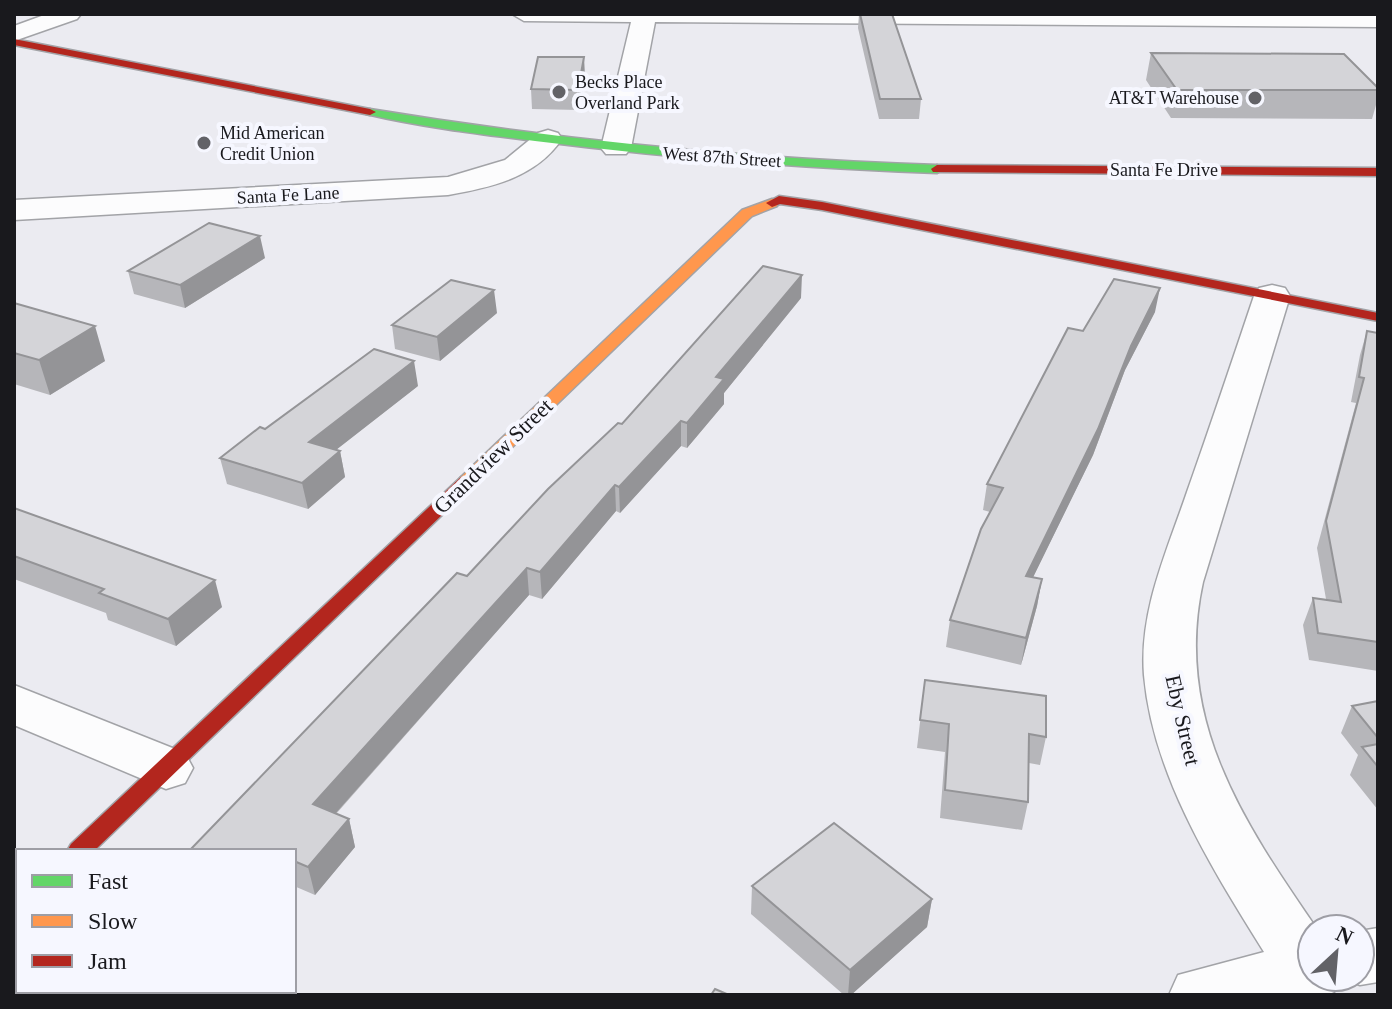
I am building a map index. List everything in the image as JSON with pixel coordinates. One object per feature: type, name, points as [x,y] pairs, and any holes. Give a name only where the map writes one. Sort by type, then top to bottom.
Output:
[{"type":"main road","name":"West 87th Street","points":[[14,42],[371,112],[548,139],[616,148],[951,175]]},
{"type":"main road","name":"Santa Fe Drive","points":[[951,175],[1378,172]]},
{"type":"main road","name":"Grandview Street","points":[[81,849],[747,213],[779,200],[963,232]]},
{"type":"main road","points":[[956,208],[963,232],[1378,317]]},
{"type":"street","points":[[14,34],[69,14]]},
{"type":"street","points":[[524,14],[1378,20]]},
{"type":"street","points":[[616,148],[644,15]]},
{"type":"street","name":"Santa Fe Lane","points":[[14,210],[448,186],[486,179],[516,168],[548,139]]},
{"type":"street","name":"Eby Street","points":[[1272,296],[1173,605],[1170,676],[1191,762],[1208,802],[1232,847],[1296,937]]},
{"type":"street","points":[[14,704],[166,768]]},
{"type":"street","points":[[1201,995],[1296,979]]},
{"type":"building","points":[[860,14],[892,14],[921,99],[880,99]]},
{"type":"building","points":[[1151,53],[1344,54],[1378,90],[1177,90]]},
{"type":"building","points":[[538,57],[584,57],[578,90],[531,89]]},
{"type":"building","points":[[209,223],[260,236],[180,285],[128,271]]},
{"type":"building","points":[[763,266],[802,275],[716,377],[724,379],[687,423],[681,421],[619,487],[615,485],[540,572],[527,568],[313,804],[349,819],[308,867],[296,862],[296,849],[191,849],[457,573],[467,576],[548,489],[618,423],[622,424]]},
{"type":"building","points":[[1114,279],[1160,288],[1131,346],[1098,429],[1026,576],[1042,579],[1026,638],[950,620],[981,529],[1003,488],[987,484],[1068,328],[1083,331]]},
{"type":"building","points":[[451,280],[494,290],[437,337],[392,325]]},
{"type":"building","points":[[14,303],[95,326],[39,360],[14,353]]},
{"type":"building","points":[[1367,331],[1378,333],[1378,642],[1318,633],[1313,598],[1341,602],[1326,521],[1364,378],[1359,377]]},
{"type":"building","points":[[374,349],[414,361],[309,442],[340,451],[302,483],[220,458],[260,427],[265,429]]},
{"type":"building","points":[[14,508],[215,580],[168,619],[99,593],[104,589],[14,556]]},
{"type":"building","points":[[925,680],[1046,696],[1046,737],[1029,734],[1028,802],[945,790],[949,724],[920,720]]},
{"type":"building","points":[[1378,701],[1378,738],[1352,706]]},
{"type":"building","points":[[1378,744],[1378,767],[1362,747]]},
{"type":"building","points":[[834,823],[932,899],[850,970],[752,886]]},
{"type":"building","points":[[715,989],[729,995],[711,995]]},
{"type":"building","points":[[62,993],[156,993],[154,995],[60,995]]},
{"type":"traffic: fast","points":[[370,112],[511,134],[653,151],[795,163],[937,169]]},
{"type":"traffic: slow","points":[[467,481],[747,213],[772,203]]},
{"type":"traffic: jam","points":[[14,42],[370,112]]},
{"type":"traffic: jam","points":[[937,169],[1378,172]]},
{"type":"traffic: jam","points":[[772,203],[779,200],[822,206],[1378,317]]},
{"type":"traffic: jam","points":[[81,849],[467,481]]},
{"type":"place","name":"Becks Place Overland Park","points":[[559,92]]},
{"type":"place","name":"AT&T Warehouse","points":[[1255,98]]},
{"type":"place","name":"Mid American Credit Union","points":[[204,143]]}]
